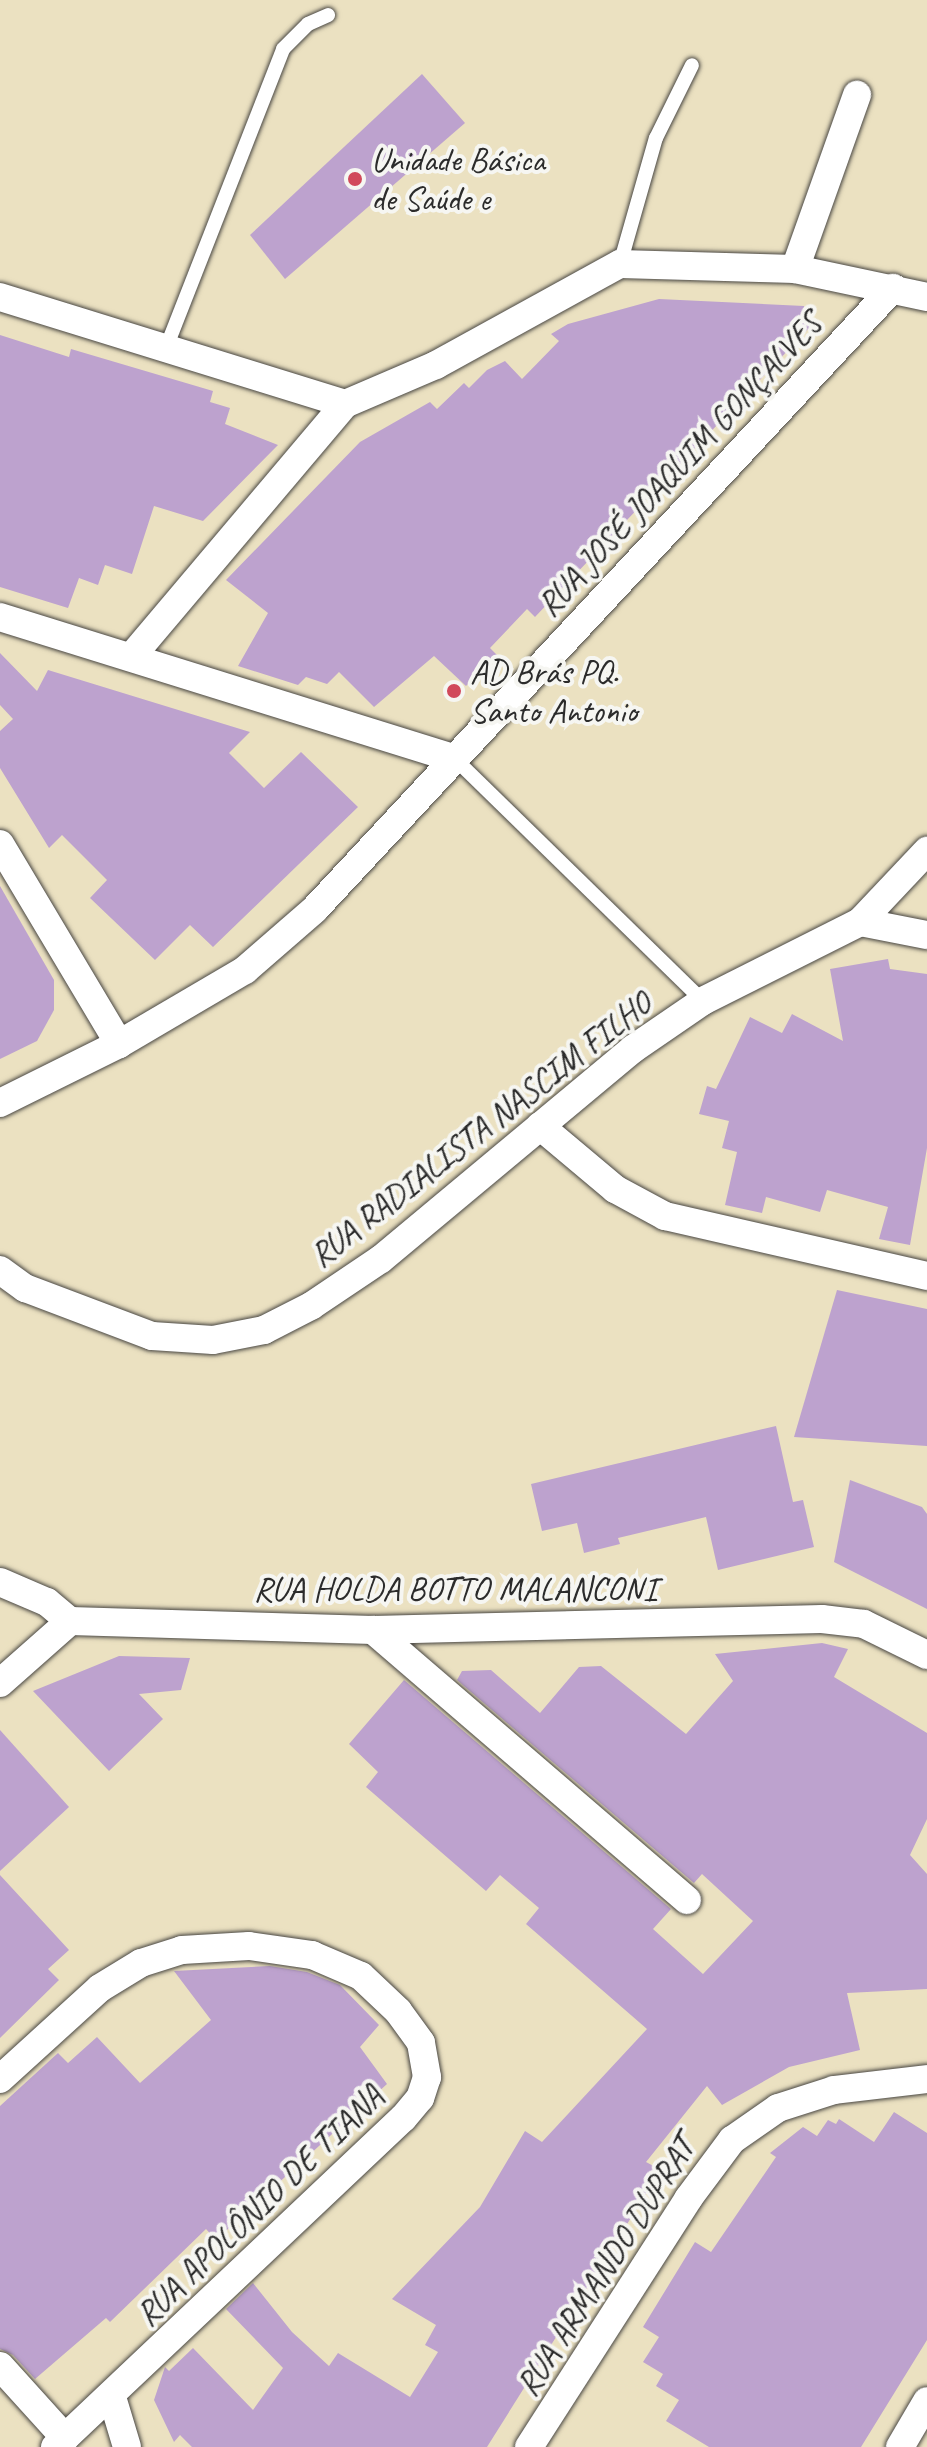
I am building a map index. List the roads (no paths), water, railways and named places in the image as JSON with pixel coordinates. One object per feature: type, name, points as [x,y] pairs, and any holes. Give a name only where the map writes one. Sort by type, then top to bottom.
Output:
[{"type":"street","points":[[795,269],[857,95]]},
{"type":"street","points":[[132,656],[345,404],[436,365],[620,264],[795,269],[927,297]]},
{"type":"street","name":"RUA JOSÉ JOAQUIM GONÇALVES","points":[[0,1103],[119,1044],[245,970],[303,920],[893,288]]},
{"type":"street","points":[[0,297],[345,404]]},
{"type":"street","points":[[0,617],[454,758]]},
{"type":"street","points":[[0,844],[119,1044]]},
{"type":"street","name":"RUA RADIALISTA NASCIM FILHO","points":[[0,1270],[25,1288],[152,1336],[213,1340],[264,1330],[311,1306],[381,1259],[633,1049],[703,1001],[860,922],[927,851]]},
{"type":"street","points":[[860,922],[927,935]]},
{"type":"street","points":[[540,1126],[615,1189],[665,1216],[927,1276]]},
{"type":"street","points":[[0,1582],[47,1602],[70,1621],[0,1683]]},
{"type":"street","name":"RUA HOLDA BOTTO MALANCONI","points":[[70,1621],[373,1630],[822,1619],[864,1624],[927,1655]]},
{"type":"street","points":[[373,1630],[687,1900]]},
{"type":"street","name":"RUA APOLÔNIO DE TIANA","points":[[0,2079],[100,1988],[141,1963],[182,1950],[249,1946],[312,1955],[361,1976],[398,2011],[421,2043],[427,2077],[420,2098],[403,2118],[112,2397],[60,2442]]},
{"type":"street","name":"RUA ARMANDO DUPRAT","points":[[529,2447],[688,2199],[732,2140],[778,2108],[834,2090],[927,2079]]},
{"type":"street","points":[[0,2366],[60,2442]]},
{"type":"street","points":[[112,2397],[127,2447]]},
{"type":"street","points":[[900,2447],[927,2401]]},
{"type":"lane","points":[[166,348],[283,49],[308,24],[328,15]]},
{"type":"lane","points":[[620,264],[656,138],[692,65]]},
{"type":"lane","points":[[454,758],[703,1001]]},
{"type":"place","name":"Unidade Básica de Saúde e","points":[[355,179]]},
{"type":"place","name":"AD Brás PQ. Santo Antonio","points":[[454,691]]}]
